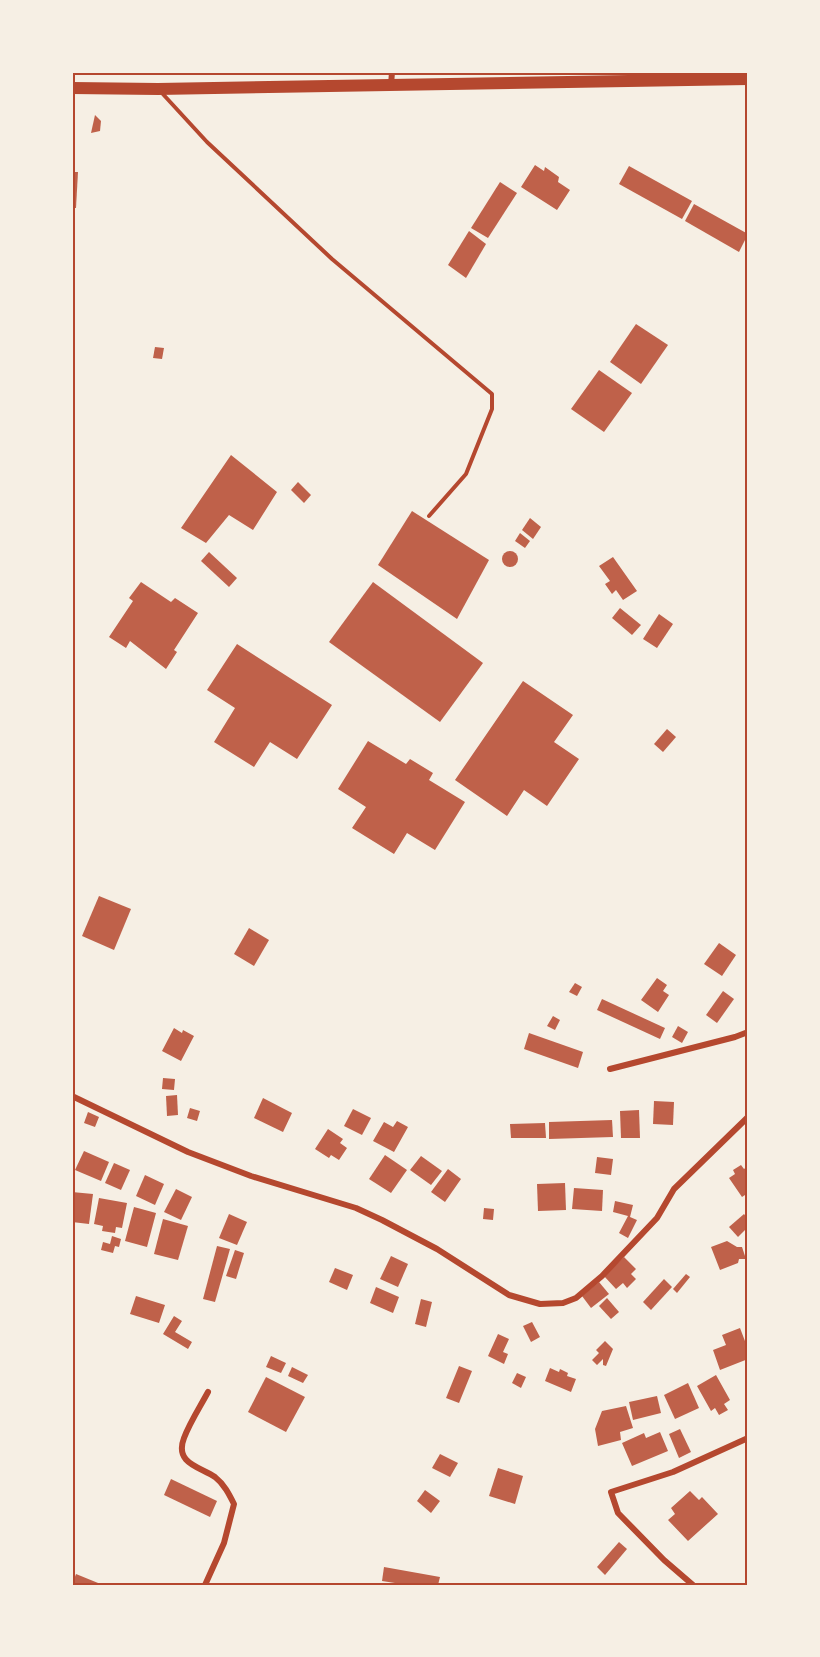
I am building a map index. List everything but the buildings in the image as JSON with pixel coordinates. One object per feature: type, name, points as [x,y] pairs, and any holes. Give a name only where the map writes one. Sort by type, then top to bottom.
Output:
[{"type":"highway","points":[[72,88],[158,89],[748,79]]},
{"type":"street","points":[[391,85],[392,72]]},
{"type":"street","points":[[610,1069],[748,1032]]},
{"type":"street","points":[[72,1096],[188,1152],[269,1181],[356,1208],[437,1250],[509,1295],[540,1304],[563,1303],[576,1298],[602,1276],[657,1218],[674,1189],[748,1117]]},
{"type":"street","points":[[205,1585],[224,1543],[234,1504],[226,1488],[214,1477],[201,1471],[184,1458],[183,1439],[208,1392]]},
{"type":"street","points":[[693,1585],[664,1560],[618,1513],[611,1492],[673,1472],[748,1438]]},
{"type":"lane","points":[[158,89],[207,142],[332,259],[492,394],[492,409],[466,474],[429,516]]}]
